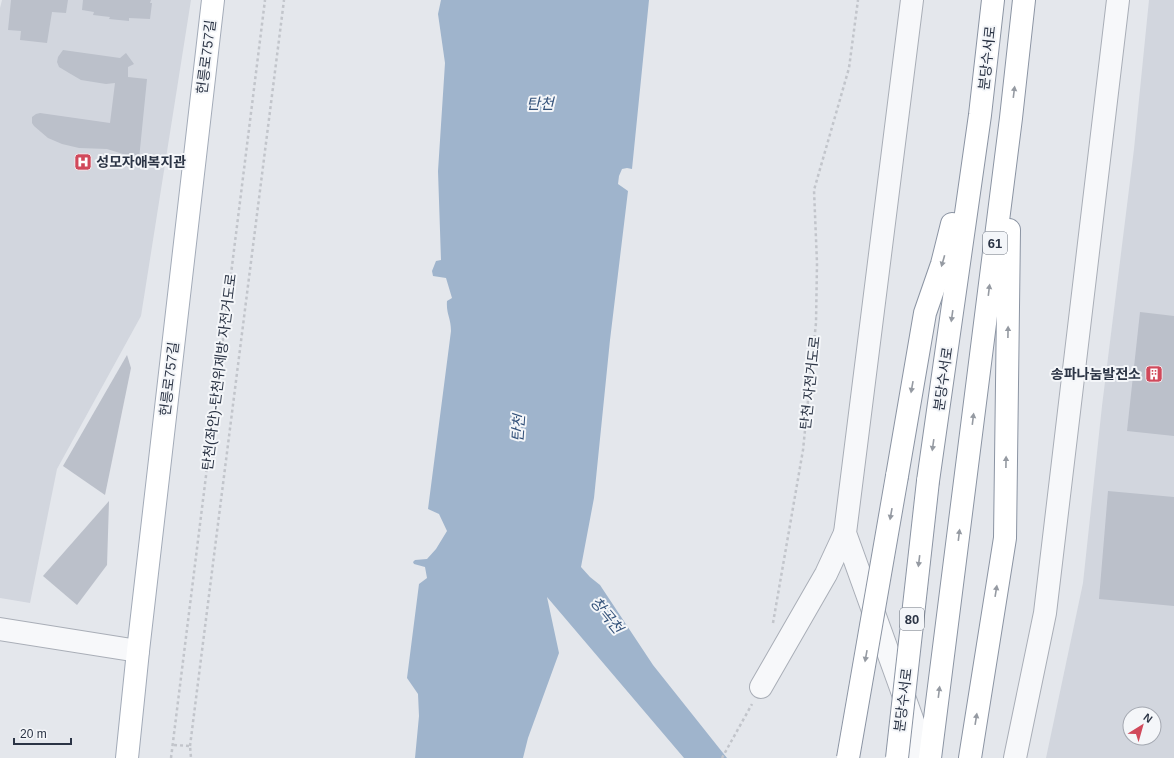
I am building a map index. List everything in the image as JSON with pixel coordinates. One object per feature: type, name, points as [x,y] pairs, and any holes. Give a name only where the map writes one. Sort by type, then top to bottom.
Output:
[{"type":"main road","name":"헌릉로757길","points":[[127,758],[213,0]]},
{"type":"main road","name":"분당수서로","points":[[897,758],[928,481],[980,114],[993,0]]},
{"type":"main road","name":"61","points":[[930,758],[1011,118],[1024,0]]},
{"type":"main road","points":[[848,758],[925,312],[942,264],[980,114]]},
{"type":"main road","points":[[970,758],[1005,538],[1011,118]]},
{"type":"street","points":[[757,695],[826,574],[845,533],[912,0]]},
{"type":"street","points":[[1015,758],[1045,614],[1118,0]]},
{"type":"street","points":[[845,533],[915,727],[919,758]]},
{"type":"street","points":[[0,629],[138,651]]},
{"type":"path","name":"탄천(좌안)-탄천위제방 자전거도로","points":[[171,758],[174,745],[265,0]]},
{"type":"path","points":[[191,758],[190,746],[284,0]]},
{"type":"path","name":"탄천 자전거도로","points":[[772,629],[803,450],[816,323],[817,263],[814,190],[849,68],[858,0]]},
{"type":"path","points":[[722,758],[757,695]]},
{"type":"path","points":[[174,745],[190,746]]},
{"type":"shaded area","name":"성모자애복지관","points":[[2,0],[191,0],[141,316],[57,469],[30,603],[0,598],[0,8]]},
{"type":"shaded area","points":[[1149,0],[1174,0],[1174,758],[1046,758],[1083,583],[1102,406],[1134,149]]},
{"type":"water","name":"탄천","points":[[441,0],[649,0],[632,169],[622,169],[618,184],[628,191],[610,340],[594,498],[581,567],[600,585],[653,665],[727,758],[684,758],[547,597],[559,653],[528,738],[523,758],[415,758],[419,716],[418,694],[407,678],[419,584],[427,578],[425,567],[414,564],[413,562],[415,560],[427,559],[436,549],[447,531],[439,514],[428,509],[451,331],[447,301],[452,298],[446,278],[433,276],[432,271],[436,261],[441,260],[438,171],[445,63],[438,14]]},
{"type":"building","points":[[11,0],[68,0],[66,13],[52,12],[47,43],[20,40],[21,31],[8,30]]},
{"type":"building","points":[[83,0],[151,0],[150,19],[129,18],[129,21],[109,19],[110,17],[93,15],[94,12],[82,10]]},
{"type":"building","points":[[63,50],[120,58],[126,53],[134,64],[128,67],[128,77],[147,79],[139,159],[107,149],[79,148],[62,144],[48,138],[34,126],[32,123],[32,117],[40,113],[110,123],[115,83],[106,84],[81,80],[59,67],[57,62],[58,57]]},
{"type":"building","name":"송파나눔발전소","points":[[1140,312],[1174,316],[1174,436],[1127,431]]},
{"type":"building","points":[[127,355],[131,368],[105,495],[63,466]]},
{"type":"building","points":[[1108,491],[1174,497],[1174,606],[1099,599]]},
{"type":"building","points":[[109,501],[107,565],[77,605],[43,576]]},
{"type":"place","name":"성모자애복지관","points":[[83,162]]},
{"type":"place","name":"송파나눔발전소","points":[[1154,374]]},
{"type":"water label","name":"창곡천","points":[[607,615]]}]
